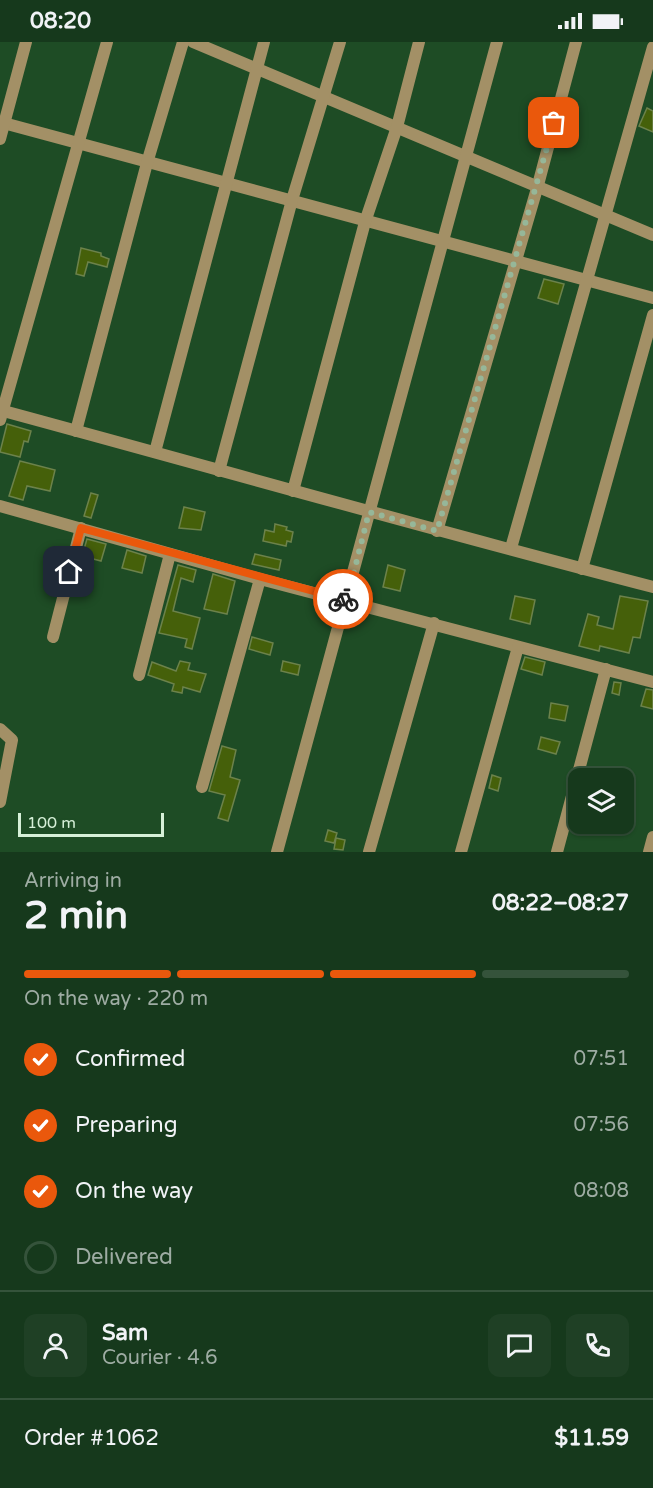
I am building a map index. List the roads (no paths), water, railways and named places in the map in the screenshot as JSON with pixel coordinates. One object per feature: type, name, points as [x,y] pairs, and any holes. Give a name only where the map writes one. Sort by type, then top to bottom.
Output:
[{"type":"street","points":[[0,139],[2,123],[26,42]]},
{"type":"street","points":[[107,42],[1,414],[76,431],[437,531],[511,548],[653,587]]},
{"type":"street","points":[[76,431],[147,163],[183,42]]},
{"type":"street","points":[[193,42],[653,235]]},
{"type":"street","points":[[155,452],[264,42]]},
{"type":"street","points":[[219,471],[292,200],[325,98],[340,42]]},
{"type":"street","points":[[293,491],[365,222],[397,128],[419,42]]},
{"type":"street","points":[[277,852],[497,42]]},
{"type":"street","points":[[437,531],[538,185],[576,42]]},
{"type":"street","points":[[511,548],[589,282],[653,47]]},
{"type":"street","points":[[2,123],[653,298]]},
{"type":"street","points":[[582,569],[653,315]]},
{"type":"street","points":[[0,506],[260,579],[653,682]]},
{"type":"street","points":[[53,637],[81,528]]},
{"type":"street","points":[[139,675],[170,554]]},
{"type":"street","points":[[202,787],[260,579]]},
{"type":"street","points":[[369,852],[434,623]]},
{"type":"street","points":[[461,852],[518,647]]},
{"type":"street","points":[[557,852],[606,669]]},
{"type":"street","points":[[0,729],[12,740],[0,802]]},
{"type":"street","points":[[649,852],[653,837]]}]
